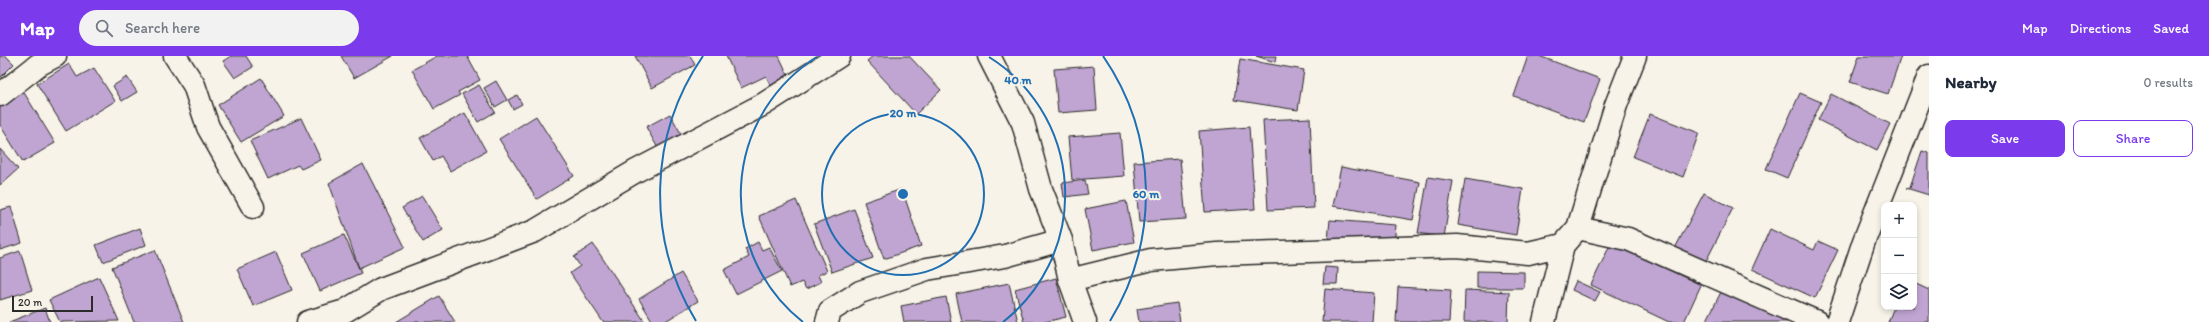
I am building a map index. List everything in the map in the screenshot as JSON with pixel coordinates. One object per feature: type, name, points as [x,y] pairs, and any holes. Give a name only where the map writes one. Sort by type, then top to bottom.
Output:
[{"type":"street","points":[[175,56],[194,85],[208,127],[253,207]]},
{"type":"street","points":[[308,322],[349,316],[381,288],[535,231],[636,171],[764,104],[839,56]]},
{"type":"street","points":[[989,56],[1022,123],[1041,189],[1061,240],[1070,280],[1085,322]]},
{"type":"street","points":[[1544,322],[1563,245],[1578,228],[1616,105],[1635,56]]},
{"type":"street","points":[[0,95],[40,59]]},
{"type":"street","points":[[1837,322],[1864,240],[1929,76]]},
{"type":"street","points":[[1578,228],[1628,239],[1818,322]]},
{"type":"street","points":[[827,322],[830,311],[860,292],[927,269],[1005,256],[1061,240]]},
{"type":"street","points":[[1070,280],[1151,260],[1218,254],[1457,246],[1528,253],[1563,245]]},
{"type":"building","points":[[0,56],[6,56],[14,64],[0,78]]},
{"type":"building","points":[[231,56],[246,56],[253,67],[235,78],[223,61]]},
{"type":"building","points":[[341,56],[393,56],[354,78]]},
{"type":"building","points":[[437,56],[467,56],[480,80],[458,92],[460,95],[434,109],[412,70]]},
{"type":"building","points":[[635,56],[690,56],[695,65],[652,88]]},
{"type":"building","points":[[726,56],[779,56],[789,77],[771,86],[766,76],[741,88]]},
{"type":"building","points":[[873,56],[909,56],[941,90],[916,114],[867,61]]},
{"type":"building","points":[[1256,56],[1276,56],[1275,62]]},
{"type":"building","points":[[1528,56],[1539,56],[1600,79],[1584,122],[1514,96]]},
{"type":"building","points":[[1859,56],[1901,56],[1888,94],[1850,82]]},
{"type":"building","points":[[1240,59],[1304,70],[1298,110],[1234,100]]},
{"type":"building","points":[[69,64],[77,77],[94,68],[115,101],[66,131],[37,84]]},
{"type":"building","points":[[1094,66],[1097,110],[1058,113],[1054,69]]},
{"type":"building","points":[[127,77],[137,92],[122,101],[113,86]]},
{"type":"building","points":[[261,78],[284,116],[241,142],[218,105]]},
{"type":"building","points":[[496,81],[507,100],[495,107],[484,88]]},
{"type":"building","points":[[479,85],[495,112],[478,122],[462,94]]},
{"type":"building","points":[[23,91],[55,143],[23,162],[0,125],[0,104]]},
{"type":"building","points":[[1800,93],[1821,102],[1787,178],[1766,169]]},
{"type":"building","points":[[1831,94],[1890,124],[1877,150],[1818,120]]},
{"type":"building","points":[[517,95],[522,104],[513,109],[508,100]]},
{"type":"building","points":[[465,113],[486,151],[450,171],[441,156],[433,161],[420,138]]},
{"type":"building","points":[[670,114],[683,137],[659,150],[646,127]]},
{"type":"building","points":[[1650,114],[1699,133],[1683,177],[1633,157]]},
{"type":"building","points":[[536,116],[574,176],[537,199],[499,139]]},
{"type":"building","points":[[301,118],[321,160],[301,169],[298,165],[268,179],[250,141]]},
{"type":"building","points":[[1310,118],[1314,208],[1268,210],[1263,120]]},
{"type":"building","points":[[1249,127],[1255,209],[1205,212],[1199,131]]},
{"type":"building","points":[[1120,133],[1124,176],[1072,180],[1068,137]]},
{"type":"building","points":[[0,149],[18,169],[0,185]]},
{"type":"building","points":[[1922,151],[1929,153],[1929,195],[1906,188],[1910,187]]},
{"type":"building","points":[[1180,159],[1186,219],[1139,222],[1134,162]]},
{"type":"building","points":[[363,164],[405,247],[359,268],[329,183]]},
{"type":"building","points":[[1341,167],[1420,182],[1413,220],[1333,206]]},
{"type":"building","points":[[1428,177],[1453,181],[1444,237],[1418,233]]},
{"type":"building","points":[[1465,179],[1523,189],[1516,235],[1458,225]]},
{"type":"building","points":[[1085,180],[1088,194],[1064,197],[1062,183]]},
{"type":"building","points":[[902,189],[921,246],[884,259],[864,202]]},
{"type":"building","points":[[1704,193],[1733,208],[1702,269],[1672,254]]},
{"type":"building","points":[[422,196],[443,230],[423,242],[402,208]]},
{"type":"building","points":[[796,200],[827,271],[818,275],[821,282],[806,289],[802,282],[790,287],[759,216]]},
{"type":"building","points":[[1126,201],[1134,242],[1093,250],[1085,209]]},
{"type":"building","points":[[11,207],[22,243],[0,250],[0,210]]},
{"type":"building","points":[[854,209],[873,258],[832,272],[814,224]]},
{"type":"building","points":[[1330,220],[1396,225],[1394,245],[1328,240]]},
{"type":"building","points":[[140,228],[146,245],[103,262],[96,245]]},
{"type":"building","points":[[1770,229],[1814,250],[1818,241],[1838,250],[1815,298],[1752,269]]},
{"type":"building","points":[[344,235],[361,273],[320,291],[303,253]]},
{"type":"building","points":[[758,242],[762,250],[769,247],[782,271],[736,294],[724,270],[749,257],[745,249]]},
{"type":"building","points":[[1611,243],[1701,285],[1684,322],[1669,322],[1591,285]]},
{"type":"building","points":[[593,244],[645,322],[603,322],[570,273],[580,266],[574,257]]},
{"type":"building","points":[[155,250],[184,322],[134,322],[112,267]]},
{"type":"building","points":[[20,251],[32,290],[0,300],[0,258]]},
{"type":"building","points":[[276,252],[292,290],[253,306],[237,269]]},
{"type":"building","points":[[1325,267],[1338,268],[1337,284],[1323,284]]},
{"type":"building","points":[[1477,271],[1524,272],[1524,288],[1477,288]]},
{"type":"building","points":[[681,273],[698,301],[664,322],[653,322],[639,299]]},
{"type":"building","points":[[99,277],[119,321],[60,322],[49,300]]},
{"type":"building","points":[[1056,278],[1066,317],[1045,322],[1024,322],[1015,289]]},
{"type":"building","points":[[1576,281],[1600,292],[1595,301],[1572,290]]},
{"type":"building","points":[[1009,283],[1018,322],[962,322],[956,294]]},
{"type":"building","points":[[1917,284],[1929,290],[1929,322],[1888,322],[1893,310],[1917,310]]},
{"type":"building","points":[[1724,286],[1795,322],[1706,322]]},
{"type":"building","points":[[1398,287],[1451,290],[1449,322],[1396,322]]},
{"type":"building","points":[[1325,289],[1374,293],[1372,322],[1322,322]]},
{"type":"building","points":[[1465,290],[1509,292],[1508,322],[1464,322]]},
{"type":"building","points":[[439,296],[455,322],[396,322]]},
{"type":"building","points":[[946,297],[951,322],[904,322],[901,306]]},
{"type":"building","points":[[1177,303],[1180,322],[1139,322],[1137,309]]},
{"type":"building","points":[[45,308],[50,322],[9,322]]}]
